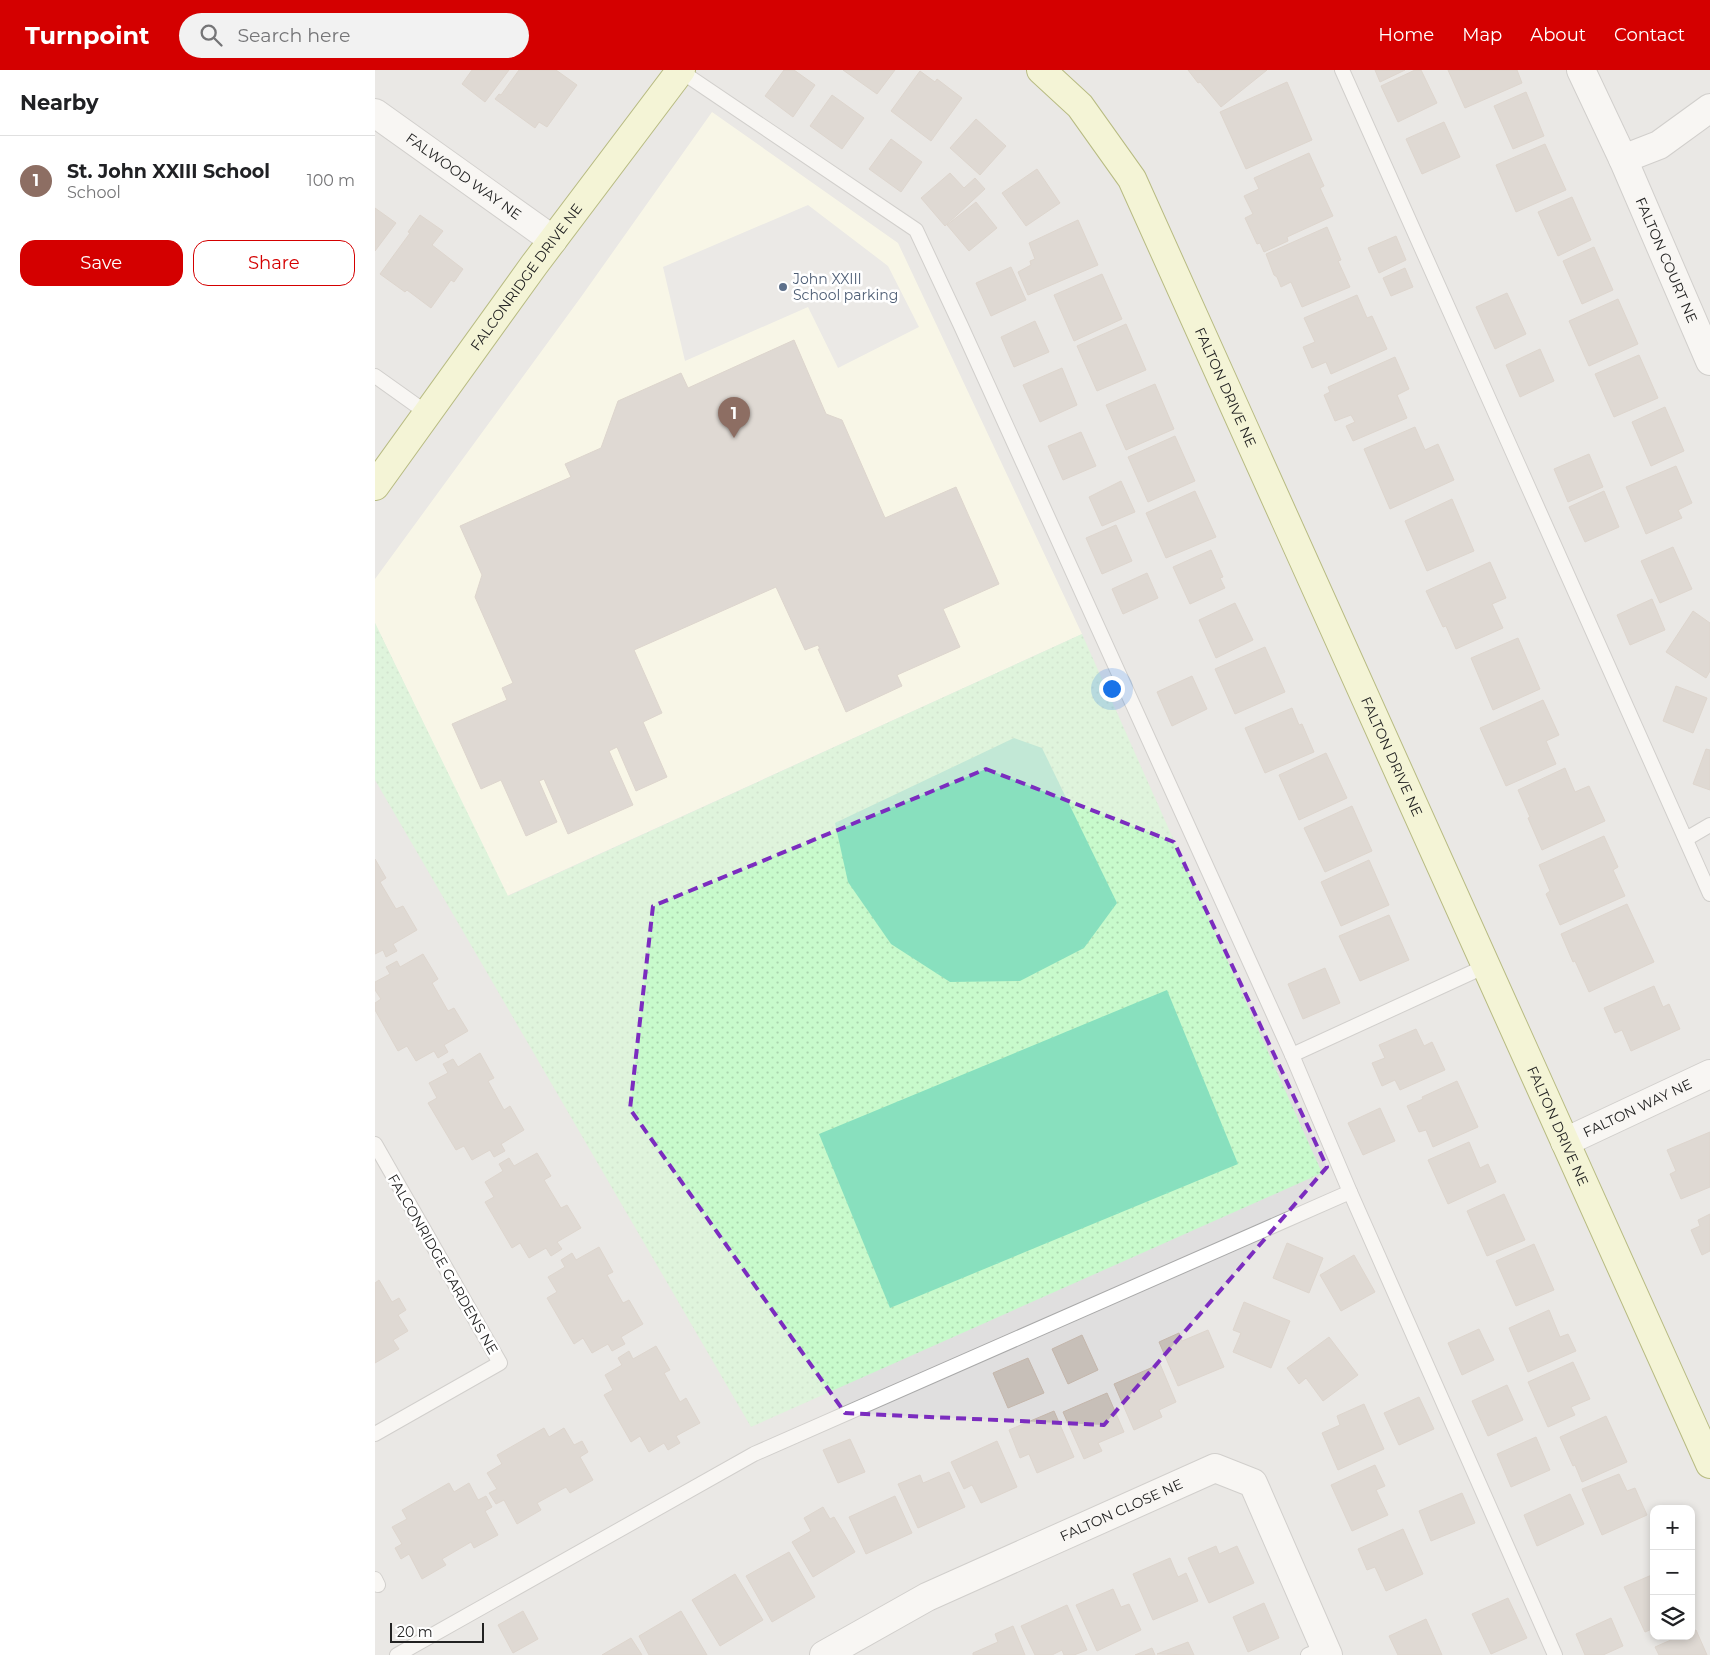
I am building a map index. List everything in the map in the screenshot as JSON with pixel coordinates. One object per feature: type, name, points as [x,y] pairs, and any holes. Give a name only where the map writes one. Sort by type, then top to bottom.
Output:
[{"type":"street","name":"FALCONRIDGE DRIVE NE","points":[[375,486],[553,240],[680,70]]},
{"type":"street","name":"FALTON DRIVE NE","points":[[1041,70],[1080,106],[1132,179],[1710,1464]]},
{"type":"street","points":[[1581,70],[1623,159],[1659,145],[1710,108]]},
{"type":"street","name":"FALWOOD WAY NE","points":[[375,113],[553,240]]},
{"type":"street","name":"FALTON COURT NE","points":[[1623,159],[1710,361]]},
{"type":"street","name":"FALTON WAY NE","points":[[1565,1142],[1710,1074]]},
{"type":"street","name":"FALTON CLOSE NE","points":[[824,1655],[927,1597],[1215,1468],[1253,1483],[1321,1653]]},
{"type":"lane","points":[[680,70],[916,230],[1292,1055],[1350,1192],[1555,1655]]},
{"type":"lane","points":[[1342,70],[1710,894]]},
{"type":"lane","points":[[375,376],[427,413]]},
{"type":"lane","points":[[1686,839],[1710,826]]},
{"type":"lane","points":[[1292,1055],[1485,966]]},
{"type":"lane","name":"FALCONRIDGE GARDENS NE","points":[[375,1144],[500,1363],[375,1434]]},
{"type":"lane","points":[[397,1655],[754,1454],[1350,1192]]},
{"type":"highlighted area","points":[[986,769],[1174,842],[1327,1167],[1104,1425],[845,1413],[630,1109],[653,906]]},
{"type":"shaded area","points":[[375,70],[1710,70],[1710,1655],[375,1655]]},
{"type":"shaded area","points":[[712,112],[898,243],[1082,634],[507,896],[375,623],[375,579],[581,297]]},
{"type":"shaded area","name":"John XXIII School parking","points":[[808,205],[888,266],[919,327],[838,368],[808,307],[685,361],[663,267]]},
{"type":"green space","points":[[375,623],[508,896],[1082,634],[1322,1173],[751,1427],[375,780]]},
{"type":"green space","points":[[1014,738],[1042,748],[1117,903],[1084,948],[1020,981],[950,982],[891,944],[848,882],[835,823]]},
{"type":"green space","points":[[1167,990],[1238,1164],[890,1308],[819,1134]]},
{"type":"building","points":[[472,70],[509,70],[485,102],[462,84]]},
{"type":"building","points":[[519,70],[556,70],[577,85],[547,127],[539,122],[535,128],[495,99],[499,94],[501,95]]},
{"type":"building","points":[[784,70],[794,70],[815,85],[793,117],[765,96]]},
{"type":"building","points":[[843,70],[895,70],[877,94]]},
{"type":"building","points":[[1188,70],[1267,70],[1221,107]]},
{"type":"building","points":[[1375,70],[1405,70],[1380,82]]},
{"type":"building","points":[[1415,70],[1421,70],[1437,103],[1398,122],[1381,86]]},
{"type":"building","points":[[1448,70],[1517,70],[1522,83],[1465,108]]},
{"type":"building","points":[[920,71],[935,82],[937,79],[962,98],[931,141],[891,111]]},
{"type":"building","points":[[1287,82],[1312,140],[1246,169],[1220,112]]},
{"type":"building","points":[[1526,92],[1544,136],[1513,149],[1494,106]]},
{"type":"building","points":[[832,95],[864,118],[842,149],[810,126]]},
{"type":"building","points":[[976,119],[1006,146],[980,175],[950,148]]},
{"type":"building","points":[[1444,122],[1460,157],[1422,174],[1406,139]]},
{"type":"building","points":[[891,139],[922,162],[901,192],[869,169]]},
{"type":"building","points":[[1545,144],[1566,190],[1516,212],[1496,165]]},
{"type":"building","points":[[1309,153],[1324,186],[1320,188],[1333,216],[1287,237],[1288,241],[1264,252],[1260,243],[1257,244],[1245,218],[1253,214],[1244,196],[1259,189],[1254,178]]},
{"type":"building","points":[[1037,169],[1060,203],[1026,226],[1002,193]]},
{"type":"building","points":[[950,173],[964,188],[975,178],[985,189],[945,226],[921,198]]},
{"type":"building","points":[[1572,197],[1591,240],[1558,256],[1538,212]]},
{"type":"building","points":[[976,202],[997,228],[969,251],[947,225]]},
{"type":"building","points":[[375,208],[396,223],[375,251]]},
{"type":"building","points":[[420,215],[443,231],[432,245],[463,269],[454,282],[451,280],[431,308],[407,290],[405,292],[380,274],[410,233],[408,232]]},
{"type":"building","points":[[1078,220],[1098,265],[1028,295],[1018,272],[1031,265],[1030,261],[1035,259],[1029,243]]},
{"type":"building","points":[[1327,227],[1341,260],[1338,261],[1350,287],[1302,307],[1291,282],[1281,287],[1266,254]]},
{"type":"building","points":[[1396,236],[1406,260],[1379,273],[1368,248]]},
{"type":"building","points":[[1594,247],[1613,290],[1582,304],[1563,261]]},
{"type":"building","points":[[1011,267],[1026,300],[991,316],[976,283]]},
{"type":"building","points":[[1405,268],[1413,287],[1391,296],[1383,278]]},
{"type":"building","points":[[1102,274],[1122,319],[1074,341],[1054,295]]},
{"type":"building","points":[[1507,293],[1526,334],[1495,349],[1476,307]]},
{"type":"building","points":[[1357,295],[1367,318],[1372,316],[1387,349],[1331,374],[1326,362],[1312,368],[1303,347],[1315,342],[1304,318]]},
{"type":"building","points":[[1618,299],[1638,344],[1589,366],[1569,321]]},
{"type":"building","points":[[1035,321],[1049,352],[1014,367],[1001,337]]},
{"type":"building","points":[[1126,324],[1146,370],[1097,391],[1077,346]]},
{"type":"building","points":[[794,340],[826,414],[842,420],[885,518],[956,487],[999,584],[943,609],[960,647],[897,675],[902,686],[846,712],[818,649],[820,649],[818,645],[805,650],[776,587],[634,650],[662,713],[643,722],[667,777],[636,791],[617,747],[609,751],[633,805],[568,834],[544,779],[539,781],[557,822],[526,836],[501,780],[481,789],[452,724],[507,700],[502,688],[513,683],[475,597],[482,575],[460,526],[571,477],[565,464],[601,448],[618,401],[681,373],[688,388]]},
{"type":"building","points":[[1540,349],[1554,381],[1520,397],[1506,365]]},
{"type":"building","points":[[1639,355],[1658,398],[1614,417],[1595,374]]},
{"type":"building","points":[[1395,357],[1409,389],[1397,395],[1407,418],[1353,441],[1346,426],[1355,422],[1351,415],[1335,421],[1324,395],[1330,392],[1328,387]]},
{"type":"building","points":[[1062,368],[1077,405],[1040,422],[1023,385]]},
{"type":"building","points":[[1155,384],[1174,429],[1126,450],[1106,405]]},
{"type":"building","points":[[1665,407],[1684,451],[1651,466],[1632,422]]},
{"type":"building","points":[[1415,427],[1425,450],[1438,444],[1454,480],[1390,509],[1364,449]]},
{"type":"building","points":[[1081,432],[1096,466],[1063,480],[1048,446]]},
{"type":"building","points":[[1175,436],[1195,481],[1148,502],[1128,457]]},
{"type":"building","points":[[1589,454],[1603,487],[1568,502],[1554,469]]},
{"type":"building","points":[[1676,466],[1692,503],[1678,510],[1682,518],[1646,534],[1626,487]]},
{"type":"building","points":[[1121,481],[1135,512],[1102,526],[1089,497]]},
{"type":"building","points":[[1195,491],[1216,537],[1166,558],[1146,513]]},
{"type":"building","points":[[1604,491],[1619,527],[1585,542],[1569,507]]},
{"type":"building","points":[[1452,499],[1474,551],[1427,571],[1405,521]]},
{"type":"building","points":[[1116,525],[1132,561],[1102,574],[1086,538]]},
{"type":"building","points":[[1673,547],[1692,589],[1660,603],[1641,561]]},
{"type":"building","points":[[1211,550],[1223,577],[1220,578],[1225,588],[1190,604],[1173,567]]},
{"type":"building","points":[[1490,562],[1506,598],[1492,604],[1503,628],[1456,649],[1446,626],[1443,627],[1426,591]]},
{"type":"building","points":[[1147,573],[1158,598],[1123,614],[1112,589]]},
{"type":"building","points":[[1652,599],[1665,630],[1630,645],[1617,615]]},
{"type":"building","points":[[1235,603],[1253,640],[1216,658],[1199,620]]},
{"type":"building","points":[[1693,611],[1710,623],[1710,671],[1706,678],[1666,652]]},
{"type":"building","points":[[1518,638],[1540,689],[1493,710],[1471,658]]},
{"type":"building","points":[[1265,647],[1285,692],[1235,714],[1215,669]]},
{"type":"building","points":[[1192,676],[1207,709],[1172,726],[1157,692]]},
{"type":"building","points":[[1676,686],[1707,698],[1693,733],[1663,721]]},
{"type":"building","points":[[1543,700],[1559,735],[1546,741],[1556,764],[1506,786],[1480,728]]},
{"type":"building","points":[[1292,708],[1299,725],[1302,724],[1314,752],[1265,773],[1245,728]]},
{"type":"building","points":[[1706,749],[1710,750],[1710,790],[1693,784]]},
{"type":"building","points":[[1326,753],[1347,798],[1299,820],[1279,775]]},
{"type":"building","points":[[1565,768],[1575,792],[1589,786],[1605,821],[1542,850],[1518,790]]},
{"type":"building","points":[[1352,806],[1372,851],[1325,872],[1304,828]]},
{"type":"building","points":[[1604,836],[1618,867],[1613,870],[1625,896],[1560,925],[1546,894],[1550,891],[1539,865]]},
{"type":"building","points":[[375,859],[386,878],[380,882],[396,909],[403,906],[417,930],[393,944],[397,951],[386,957],[383,950],[375,954]]},
{"type":"building","points":[[1369,860],[1389,905],[1341,926],[1321,882]]},
{"type":"building","points":[[1627,904],[1654,962],[1589,992],[1561,934]]},
{"type":"building","points":[[1389,915],[1409,960],[1360,981],[1339,936]]},
{"type":"building","points":[[423,954],[438,979],[432,983],[448,1011],[454,1008],[468,1031],[444,1045],[448,1052],[438,1058],[434,1051],[416,1061],[407,1046],[398,1051],[375,1010],[375,1003],[381,999],[375,990],[375,982],[390,974],[386,967],[397,961],[400,967]]},
{"type":"building","points":[[1325,968],[1340,1003],[1303,1019],[1288,984]]},
{"type":"building","points":[[1654,986],[1663,1007],[1669,1004],[1680,1029],[1631,1051],[1622,1030],[1615,1033],[1604,1008]]},
{"type":"building","points":[[1416,1029],[1424,1046],[1432,1042],[1445,1070],[1400,1090],[1395,1080],[1382,1086],[1372,1063],[1385,1058],[1379,1045]]},
{"type":"building","points":[[480,1053],[494,1078],[488,1081],[504,1110],[510,1106],[524,1130],[501,1144],[505,1151],[494,1157],[490,1150],[472,1160],[464,1146],[456,1150],[428,1103],[437,1098],[429,1083],[448,1073],[443,1064],[453,1059],[458,1067]]},
{"type":"building","points":[[1457,1081],[1478,1127],[1433,1147],[1426,1130],[1419,1132],[1407,1106]]},
{"type":"building","points":[[1380,1108],[1395,1141],[1363,1155],[1348,1123]]},
{"type":"building","points":[[1710,1132],[1710,1187],[1681,1199],[1670,1174],[1676,1171],[1667,1150]]},
{"type":"building","points":[[1469,1142],[1480,1168],[1488,1164],[1496,1182],[1448,1204],[1428,1160]]},
{"type":"building","points":[[537,1153],[551,1176],[544,1180],[561,1208],[567,1205],[581,1228],[557,1242],[562,1249],[551,1256],[546,1248],[529,1258],[520,1243],[512,1248],[485,1202],[494,1197],[485,1182],[503,1171],[499,1164],[509,1158],[514,1166]]},
{"type":"building","points":[[1504,1194],[1525,1240],[1487,1256],[1467,1211]]},
{"type":"building","points":[[1710,1214],[1710,1251],[1702,1255],[1691,1230],[1700,1226],[1698,1220]]},
{"type":"building","points":[[1287,1243],[1323,1258],[1309,1293],[1273,1278]]},
{"type":"building","points":[[1534,1244],[1554,1290],[1516,1306],[1496,1261]]},
{"type":"building","points":[[599,1247],[613,1272],[607,1275],[623,1303],[629,1300],[643,1324],[621,1337],[625,1344],[612,1351],[608,1344],[592,1353],[583,1338],[574,1344],[547,1298],[557,1292],[548,1277],[565,1267],[561,1260],[572,1253],[576,1260]]},
{"type":"building","points":[[1354,1255],[1375,1292],[1341,1311],[1320,1275]]},
{"type":"building","points":[[379,1280],[392,1302],[399,1298],[406,1310],[398,1315],[408,1331],[393,1340],[399,1349],[375,1363],[375,1283]]},
{"type":"building","points":[[1244,1302],[1290,1321],[1271,1368],[1233,1352],[1241,1333],[1233,1330]]},
{"type":"building","points":[[1549,1310],[1560,1337],[1568,1334],[1576,1351],[1528,1372],[1509,1328]]},
{"type":"building","points":[[1479,1329],[1494,1360],[1462,1375],[1448,1343]]},
{"type":"building","points":[[1208,1330],[1224,1367],[1178,1386],[1159,1342],[1179,1333],[1182,1341]]},
{"type":"building","points":[[1082,1335],[1098,1370],[1068,1384],[1052,1349]]},
{"type":"building","points":[[1329,1337],[1358,1375],[1323,1401],[1306,1378],[1299,1384],[1287,1368]]},
{"type":"building","points":[[656,1346],[670,1370],[664,1373],[680,1402],[686,1398],[700,1423],[676,1436],[680,1443],[668,1450],[664,1443],[649,1452],[640,1436],[631,1442],[604,1395],[613,1390],[605,1375],[622,1365],[618,1358],[629,1351],[633,1359]]},
{"type":"building","points":[[1028,1358],[1044,1393],[1008,1408],[993,1373]]},
{"type":"building","points":[[1573,1362],[1590,1399],[1571,1407],[1575,1415],[1548,1427],[1528,1382]]},
{"type":"building","points":[[1160,1364],[1176,1402],[1159,1410],[1162,1417],[1134,1430],[1114,1384]]},
{"type":"building","points":[[1507,1385],[1523,1420],[1488,1436],[1472,1401]]},
{"type":"building","points":[[1107,1393],[1124,1432],[1098,1443],[1102,1451],[1084,1459],[1063,1412]]},
{"type":"building","points":[[1419,1397],[1434,1429],[1399,1445],[1384,1413]]},
{"type":"building","points":[[1364,1404],[1384,1449],[1338,1470],[1322,1433],[1340,1425],[1337,1416]]},
{"type":"building","points":[[1054,1411],[1074,1457],[1037,1473],[1029,1454],[1020,1458],[1009,1430]]},
{"type":"building","points":[[1606,1416],[1627,1462],[1582,1482],[1560,1437]]},
{"type":"building","points":[[544,1428],[549,1437],[564,1428],[574,1445],[582,1441],[588,1452],[580,1457],[593,1480],[570,1493],[566,1487],[537,1503],[541,1510],[517,1524],[504,1500],[496,1504],[489,1493],[497,1489],[487,1473],[502,1464],[497,1455]]},
{"type":"building","points":[[1536,1437],[1550,1470],[1511,1487],[1497,1454]]},
{"type":"building","points":[[850,1439],[865,1472],[838,1483],[823,1450]]},
{"type":"building","points":[[997,1441],[1017,1487],[981,1503],[972,1485],[964,1489],[951,1462]]},
{"type":"building","points":[[1375,1465],[1385,1486],[1376,1490],[1388,1515],[1352,1531],[1331,1485]]},
{"type":"building","points":[[949,1472],[965,1507],[918,1528],[898,1484],[920,1475],[923,1483]]},
{"type":"building","points":[[1619,1474],[1627,1491],[1635,1488],[1647,1515],[1602,1535],[1582,1489]]},
{"type":"building","points":[[449,1483],[454,1492],[469,1483],[478,1500],[486,1496],[492,1507],[485,1511],[498,1535],[474,1548],[471,1542],[442,1559],[446,1565],[422,1579],[409,1554],[401,1559],[395,1548],[402,1544],[392,1527],[407,1519],[402,1510]]},
{"type":"building","points":[[1462,1493],[1475,1523],[1431,1541],[1419,1511]]},
{"type":"building","points":[[1570,1494],[1584,1524],[1537,1546],[1524,1515]]},
{"type":"building","points":[[895,1496],[912,1533],[866,1554],[849,1517]]},
{"type":"building","points":[[823,1507],[830,1519],[834,1517],[855,1552],[813,1577],[792,1542],[811,1531],[804,1518]]},
{"type":"building","points":[[1403,1529],[1423,1574],[1386,1591],[1375,1567],[1367,1570],[1358,1549]]},
{"type":"building","points":[[1216,1546],[1219,1554],[1237,1546],[1254,1583],[1209,1603],[1188,1558]]},
{"type":"building","points":[[789,1552],[815,1597],[772,1622],[746,1576]]},
{"type":"building","points":[[1170,1558],[1178,1577],[1186,1573],[1198,1601],[1153,1620],[1133,1574]]},
{"type":"building","points":[[735,1574],[763,1620],[720,1646],[692,1600]]},
{"type":"building","points":[[1650,1576],[1650,1630],[1645,1632],[1624,1587]]},
{"type":"building","points":[[1113,1589],[1121,1607],[1129,1604],[1141,1630],[1097,1651],[1076,1605]]},
{"type":"building","points":[[1508,1598],[1527,1638],[1491,1654],[1472,1614]]},
{"type":"building","points":[[1264,1603],[1279,1638],[1248,1652],[1233,1617]]},
{"type":"building","points":[[1067,1605],[1087,1650],[1074,1655],[1064,1655],[1062,1650],[1052,1655],[1035,1655],[1021,1626]]},
{"type":"building","points":[[523,1611],[538,1639],[513,1653],[498,1625]]},
{"type":"building","points":[[681,1611],[707,1655],[649,1655],[639,1636]]},
{"type":"building","points":[[1611,1618],[1623,1646],[1603,1655],[1585,1655],[1576,1634]]},
{"type":"building","points":[[1426,1619],[1442,1655],[1398,1655],[1389,1636]]},
{"type":"building","points":[[1013,1626],[1025,1655],[973,1655],[973,1653],[998,1642],[995,1634]]},
{"type":"building","points":[[1695,1630],[1707,1655],[1659,1655],[1655,1647],[1671,1640],[1695,1640]]},
{"type":"building","points":[[631,1638],[642,1655],[602,1655]]},
{"type":"building","points":[[1188,1642],[1194,1655],[1157,1654]]},
{"type":"building","points":[[1152,1648],[1155,1655],[1135,1655]]},
{"type":"place","name":"John XXIII School parking","points":[[783,287]]},
{"type":"place","name":"St. John XXIII School","points":[[734,438]]}]
